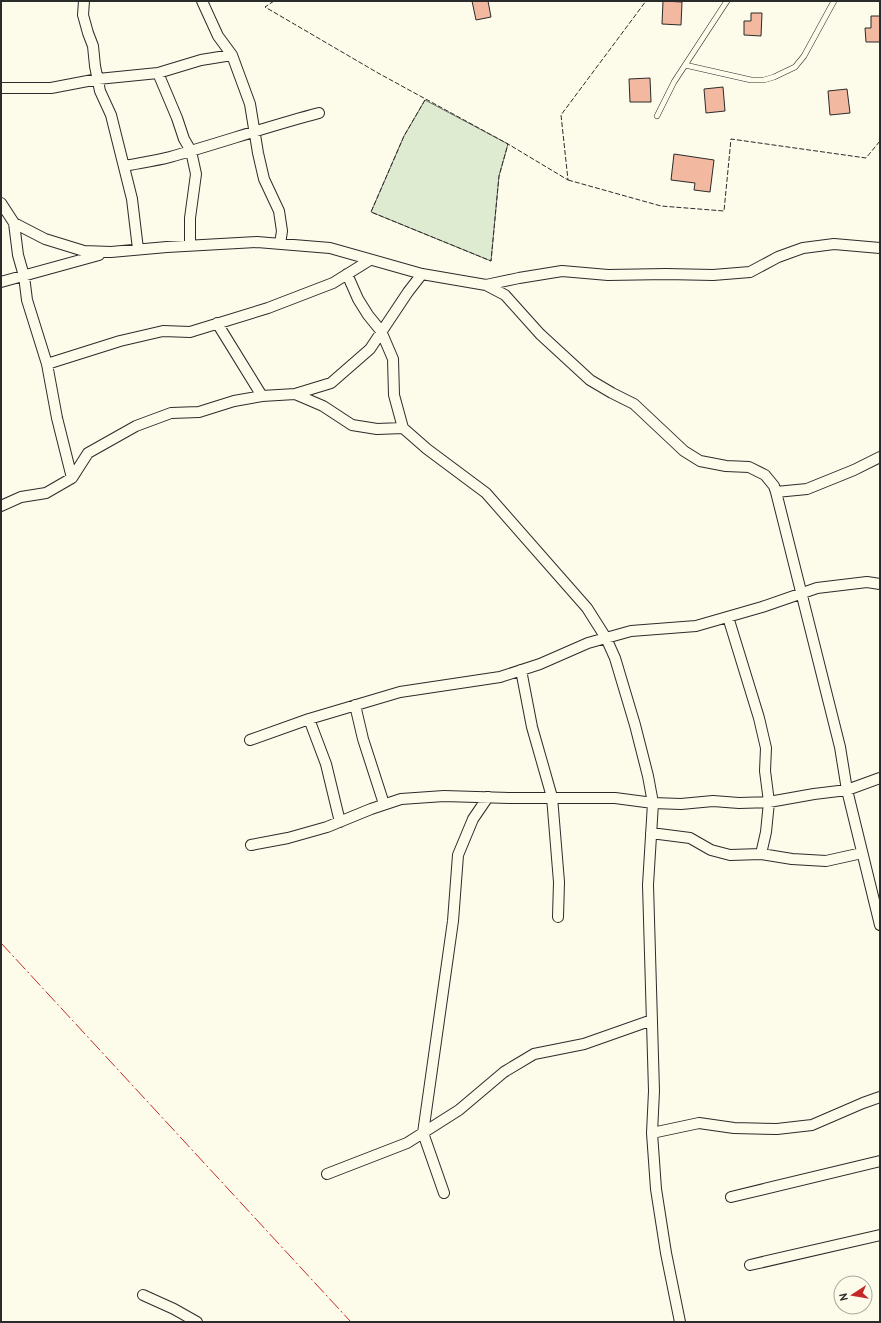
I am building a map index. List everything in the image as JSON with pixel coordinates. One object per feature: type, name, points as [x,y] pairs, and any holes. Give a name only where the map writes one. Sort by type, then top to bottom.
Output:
[{"type":"street","points":[[84,1],[83,14],[93,46],[100,91],[111,115],[117,144],[132,198],[138,249]]},
{"type":"street","points":[[202,1],[218,36],[232,55],[250,104],[264,179],[279,211],[282,231],[280,244]]},
{"type":"street","points":[[1,88],[51,88],[98,79],[158,73],[201,60],[232,55]]},
{"type":"street","points":[[158,73],[184,139],[191,151],[196,174],[190,218],[190,245]]},
{"type":"street","points":[[124,166],[168,158],[274,125],[319,113]]},
{"type":"street","points":[[1,203],[14,223],[18,255],[24,276],[27,300],[47,364],[57,418],[72,478]]},
{"type":"street","points":[[14,223],[45,239],[84,251],[111,252],[190,245],[257,242],[330,248],[422,274],[486,285],[504,295],[540,334],[590,380],[634,404],[684,451],[700,461],[726,466],[749,467],[765,474],[774,486],[776,492],[840,747],[847,790],[880,926]]},
{"type":"street","points":[[486,285],[562,271],[608,275],[713,275],[750,272],[778,256],[803,248],[834,244],[880,248]]},
{"type":"street","points":[[1,282],[111,252]]},
{"type":"street","points":[[47,364],[120,341],[163,331],[190,332],[268,308],[332,283],[370,260]]},
{"type":"street","points":[[347,274],[368,315],[381,330],[393,359],[394,395],[403,428],[427,449],[486,493],[587,608],[606,638],[615,658],[635,725],[653,803],[648,884],[654,1091],[652,1133],[656,1189],[666,1253],[680,1322]]},
{"type":"street","points":[[1,506],[21,496],[46,493],[72,478],[88,453],[136,426],[171,413],[199,412],[234,401],[262,396],[295,394],[331,383],[370,348],[381,330],[422,274]]},
{"type":"street","points":[[217,323],[262,396]]},
{"type":"street","points":[[295,394],[323,406],[352,425],[377,429],[403,428]]},
{"type":"street","points":[[776,492],[807,489],[854,470],[880,457]]},
{"type":"street","points":[[250,740],[309,719],[400,692],[500,678],[540,664],[588,643],[606,638],[631,632],[696,626],[817,588],[867,582],[880,584]]},
{"type":"street","points":[[728,617],[759,718],[766,748],[765,771],[769,802],[766,832],[761,854]]},
{"type":"street","points":[[521,670],[532,727],[552,797],[559,882],[558,917]]},
{"type":"street","points":[[355,705],[363,739],[384,804]]},
{"type":"street","points":[[309,719],[326,764],[340,822]]},
{"type":"street","points":[[252,845],[288,838],[327,827],[384,804],[401,799],[444,796],[615,798],[653,803],[681,804],[713,801],[739,803],[769,802],[847,790],[880,778]]},
{"type":"street","points":[[444,1193],[423,1133],[453,921],[458,855],[473,819],[488,797]]},
{"type":"street","points":[[652,833],[690,838],[711,850],[730,855],[761,854],[792,859],[826,861],[862,853]]},
{"type":"street","points":[[327,1174],[407,1143],[459,1110],[504,1072],[534,1054],[584,1044],[652,1020]]},
{"type":"street","points":[[652,1133],[699,1123],[734,1128],[777,1129],[812,1125],[863,1102],[880,1097]]},
{"type":"street","points":[[731,1197],[880,1161]]},
{"type":"street","points":[[750,1265],[880,1235]]},
{"type":"street","points":[[143,1295],[174,1309],[197,1322]]},
{"type":"lane","points":[[657,116],[664,99],[727,1]]},
{"type":"lane","points":[[685,65],[751,80],[764,80],[774,77],[795,67],[804,56],[834,1]]},
{"type":"green space","points":[[425,100],[508,144],[499,176],[491,261],[371,212],[404,136]]},
{"type":"building","points":[[472,1],[488,1],[491,17],[476,20]]},
{"type":"building","points":[[663,1],[682,2],[681,25],[662,24]]},
{"type":"building","points":[[751,13],[762,13],[761,36],[744,35],[744,21],[751,21]]},
{"type":"building","points":[[871,16],[880,16],[880,42],[866,42],[865,28],[871,28]]},
{"type":"building","points":[[650,78],[651,102],[630,102],[629,79]]},
{"type":"building","points":[[723,87],[725,111],[706,113],[704,89]]},
{"type":"building","points":[[847,89],[850,113],[830,115],[828,91]]},
{"type":"building","points":[[674,154],[714,160],[710,192],[694,190],[695,183],[671,180]]},
{"type":"fence","points":[[274,1],[265,7],[378,73],[508,144],[568,180],[561,115],[646,1]]},
{"type":"fence","points":[[425,100],[404,136],[371,212],[491,261],[499,176],[508,144]]},
{"type":"fence","points":[[568,180],[661,206],[724,211],[731,139],[866,158],[880,141]]},
{"type":"power","points":[[1,943],[351,1322]]}]
